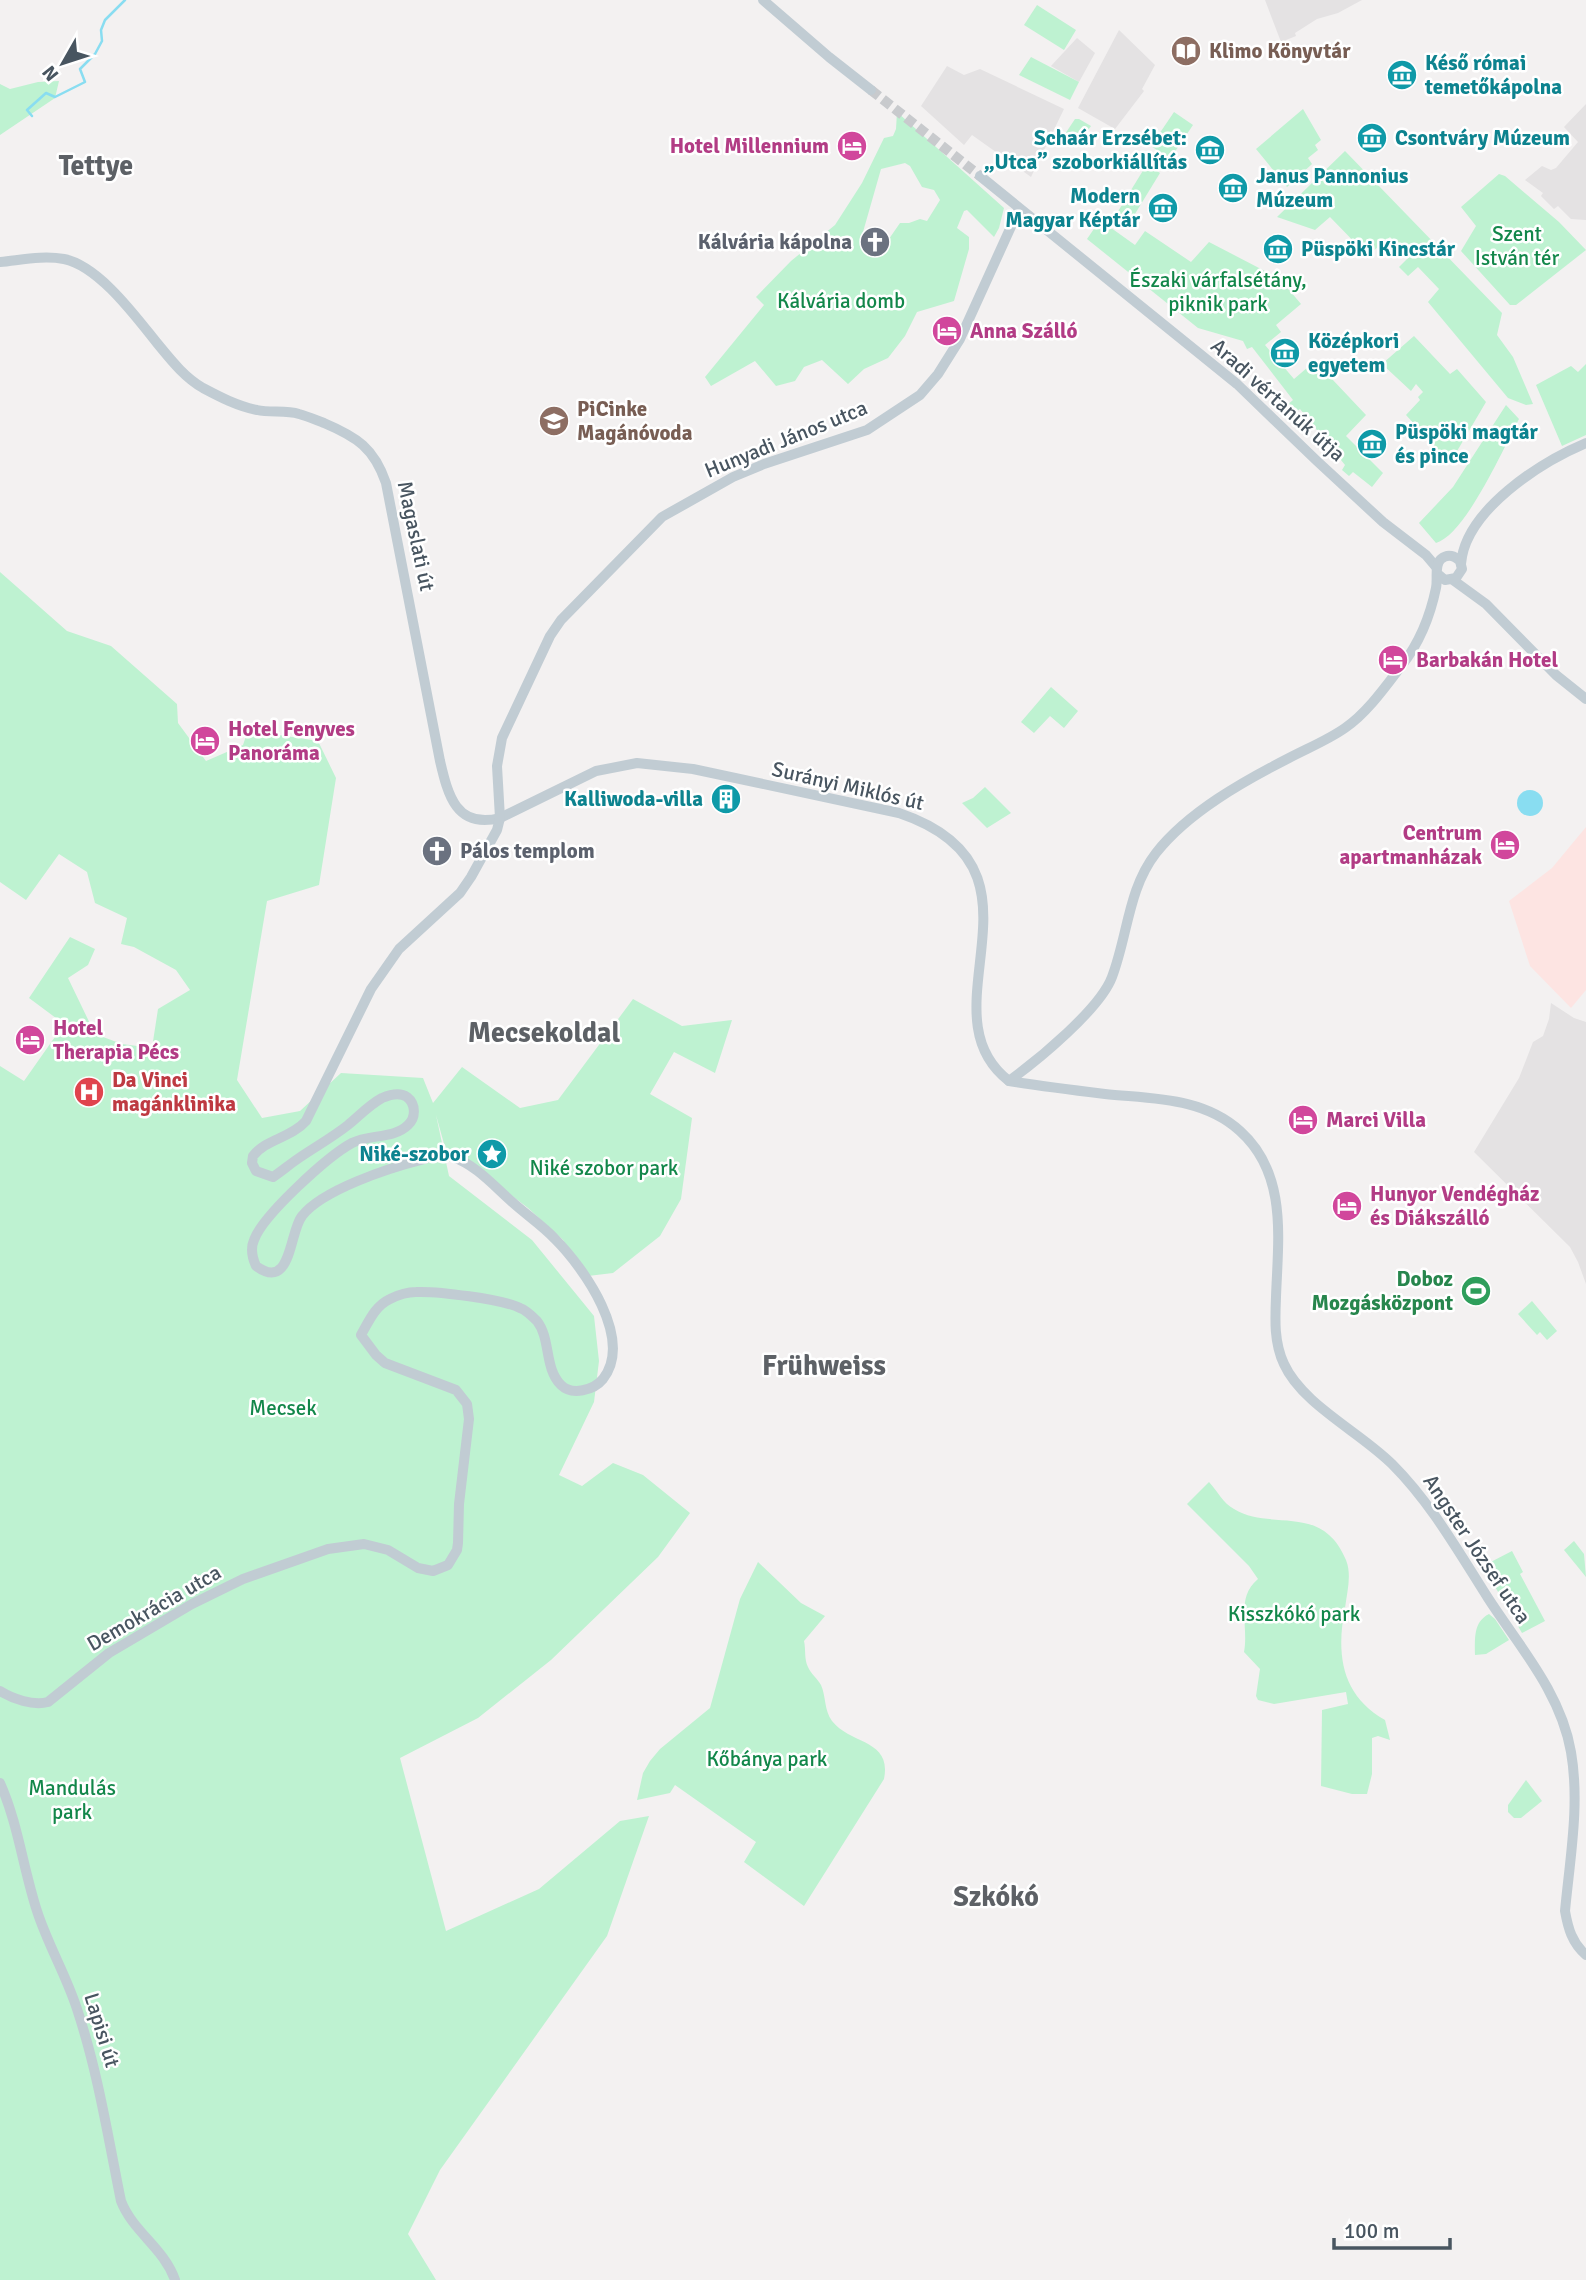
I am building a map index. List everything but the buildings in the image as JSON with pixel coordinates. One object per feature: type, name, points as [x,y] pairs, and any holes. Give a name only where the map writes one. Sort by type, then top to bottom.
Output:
[{"type":"street","points":[[762,0],[871,90]]},
{"type":"street","name":"Aradi vértanúk útja","points":[[980,176],[1237,384],[1365,505],[1410,541],[1438,571]]},
{"type":"street","name":"Hunyadi János utca","points":[[360,1335],[376,1310],[390,1299],[415,1292],[448,1294],[510,1304],[529,1313],[543,1332],[555,1377],[565,1388],[576,1391],[594,1387],[607,1372],[613,1356],[613,1336],[602,1307],[569,1254],[475,1170],[452,1157],[439,1155],[388,1170],[316,1203],[296,1225],[287,1261],[278,1270],[262,1270],[256,1266],[252,1256],[253,1241],[279,1206],[336,1153],[355,1141],[401,1130],[413,1119],[413,1106],[408,1098],[397,1094],[383,1097],[346,1127],[273,1177],[260,1174],[252,1163],[253,1156],[259,1149],[290,1134],[306,1121],[371,989],[399,949],[460,893],[471,877],[497,830],[500,818],[497,766],[502,738],[550,636],[561,620],[662,517],[754,468],[867,430],[920,396],[960,339],[1020,209]]},
{"type":"street","name":"Magaslati út","points":[[0,262],[48,258],[75,263],[108,288],[136,317],[177,368],[200,386],[238,405],[260,411],[298,413],[347,432],[372,454],[386,483],[434,734],[449,795],[461,812],[473,818],[500,818]]},
{"type":"street","points":[[1432,605],[1451,580],[1459,576],[1462,554],[1472,534],[1504,494],[1562,453],[1586,443]]},
{"type":"street","points":[[1009,1082],[1101,999],[1113,975],[1143,871],[1158,850],[1211,803],[1347,727],[1358,717],[1417,644],[1432,605],[1439,561],[1472,534]]},
{"type":"street","name":"Aradi vértanúk útja","points":[[1410,541],[1446,556]]},
{"type":"street","points":[[1446,556],[1458,558],[1486,604]]},
{"type":"street","points":[[1438,571],[1486,604],[1556,675],[1586,699]]},
{"type":"street","name":"Surányi Miklós út","points":[[500,818],[596,771],[637,763],[693,769],[899,813],[927,823],[960,849],[980,886],[985,919],[975,1014],[978,1036],[987,1055],[1009,1082]]},
{"type":"street","name":"Angster József utca","points":[[1009,1082],[1156,1098],[1196,1106],[1240,1130],[1265,1165],[1277,1196],[1279,1217],[1275,1327],[1282,1361],[1303,1392],[1390,1462],[1418,1493],[1534,1667],[1557,1707],[1570,1748],[1576,1784],[1566,1911],[1568,1928],[1576,1944],[1586,1955]]},
{"type":"street","name":"Demokrácia utca","points":[[0,1691],[12,1698],[45,1704],[109,1653],[192,1604],[243,1579],[328,1549],[364,1544],[388,1550],[418,1568],[433,1571],[448,1565],[458,1543],[459,1504],[469,1419],[467,1404],[456,1390],[385,1363],[360,1335]]},
{"type":"street","name":"Lapisi út","points":[[0,1783],[11,1809],[38,1915],[76,2007],[93,2059],[121,2202],[134,2223],[170,2265],[175,2280]]},
{"type":"shaded area","points":[[1265,0],[1362,0],[1338,13],[1317,19],[1295,33],[1296,36],[1281,42]]},
{"type":"shaded area","points":[[1119,30],[1155,65],[1142,89],[1144,91],[1115,129],[1078,108]]},
{"type":"shaded area","points":[[1077,38],[1095,53],[1079,82],[1051,66]]},
{"type":"shaded area","points":[[947,66],[964,75],[980,69],[1064,109],[1031,177],[972,135],[964,145],[921,106]]},
{"type":"shaded area","points":[[1586,104],[1586,220],[1571,219],[1558,206],[1554,209],[1541,196],[1543,193],[1525,180],[1542,166],[1551,170],[1556,168],[1578,142],[1564,127]]},
{"type":"shaded area","points":[[1586,827],[1586,990],[1571,1008],[1530,966],[1509,901],[1552,868]]},
{"type":"shaded area","points":[[1551,1003],[1574,1018],[1586,1022],[1586,1284],[1570,1247],[1474,1152],[1519,1078],[1533,1042],[1543,1036]]},
{"type":"green space","points":[[1037,5],[1076,30],[1064,50],[1024,25]]},
{"type":"green space","points":[[1031,57],[1079,82],[1070,100],[1019,75]]},
{"type":"green space","name":"Tettye","points":[[59,81],[55,98],[0,135],[0,84],[10,89],[38,82]]},
{"type":"green space","points":[[1303,109],[1321,140],[1315,145],[1318,150],[1308,158],[1312,164],[1287,187],[1256,149]]},
{"type":"green space","name":"Kálvária domb","points":[[897,112],[1004,208],[994,237],[967,210],[964,211],[957,228],[969,237],[969,249],[954,301],[917,312],[905,336],[888,358],[864,369],[848,384],[822,360],[804,367],[795,381],[776,386],[755,361],[711,386],[705,377],[764,305],[756,297],[791,261],[835,225],[862,183],[884,138],[893,136]],"holes":[[[905,163],[910,166],[922,187],[934,190],[940,200],[927,221],[920,219],[900,223],[882,249],[871,249],[864,240],[863,232],[881,169]]]},
{"type":"green space","points":[[1174,112],[1193,125],[1170,159],[1151,146]]},
{"type":"green space","points":[[1075,119],[1091,126],[1081,140],[1065,134]]},
{"type":"green space","points":[[1345,151],[1502,313],[1497,335],[1513,357],[1533,404],[1526,405],[1508,398],[1428,302],[1439,289],[1418,267],[1408,276],[1399,267],[1409,257],[1390,237],[1372,252],[1364,252],[1330,217],[1315,230],[1277,217]]},
{"type":"green space","points":[[1147,164],[1160,173],[1130,222],[1117,213]]},
{"type":"green space","name":"Szent István tér","points":[[1499,174],[1505,176],[1559,222],[1586,250],[1516,305],[1510,305],[1461,251],[1476,226],[1461,207]]},
{"type":"green space","name":"Északi várfalsétány, piknik park","points":[[1100,220],[1135,245],[1145,231],[1191,262],[1209,242],[1286,282],[1285,285],[1301,304],[1276,325],[1281,332],[1265,345],[1294,379],[1315,361],[1366,415],[1346,436],[1383,473],[1372,487],[1353,472],[1349,476],[1342,470],[1345,465],[1300,409],[1293,414],[1286,406],[1293,400],[1252,347],[1247,349],[1243,341],[1198,328],[1087,239]]},
{"type":"green space","points":[[1414,336],[1450,374],[1457,369],[1486,402],[1450,463],[1406,415],[1420,400],[1418,397],[1423,392],[1416,384],[1411,391],[1382,364]]},
{"type":"green space","points":[[1586,364],[1586,435],[1562,446],[1536,385],[1571,366],[1578,372]]},
{"type":"green space","points":[[1506,405],[1519,419],[1504,449],[1460,524],[1436,543],[1419,523],[1453,487]]},
{"type":"green space","name":"Mecsek","points":[[0,572],[67,631],[111,646],[177,704],[178,723],[206,761],[243,745],[248,730],[318,741],[336,778],[319,885],[267,901],[237,1080],[262,1118],[300,1111],[341,1073],[423,1078],[433,1103],[462,1067],[520,1108],[558,1100],[633,999],[682,1026],[732,1020],[715,1073],[674,1052],[650,1094],[692,1118],[681,1199],[660,1236],[613,1273],[588,1276],[563,1240],[528,1208],[457,1154],[446,1151],[436,1115],[449,1176],[532,1240],[594,1316],[599,1361],[594,1402],[559,1475],[582,1486],[613,1463],[643,1475],[690,1513],[658,1557],[551,1660],[478,1718],[400,1758],[446,1931],[539,1889],[620,1821],[649,1816],[607,1936],[440,2170],[408,2234],[436,2280],[0,2280],[0,1066],[24,1081],[64,1024],[29,998],[70,937],[95,949],[88,965],[68,978],[95,1034],[122,1044],[152,1048],[158,1009],[190,990],[176,970],[134,947],[121,944],[127,918],[95,903],[87,872],[59,854],[26,900],[0,882]]},
{"type":"green space","points":[[1051,687],[1078,711],[1064,728],[1050,716],[1034,733],[1021,722]]},
{"type":"green space","points":[[985,787],[1011,813],[987,828],[962,803],[973,798]]},
{"type":"green space","points":[[1532,1301],[1557,1331],[1547,1340],[1540,1332],[1537,1335],[1518,1314]]},
{"type":"green space","name":"Kisszkókó park","points":[[1209,1482],[1234,1509],[1264,1519],[1310,1524],[1324,1531],[1336,1542],[1346,1560],[1349,1572],[1341,1641],[1345,1672],[1359,1698],[1385,1720],[1390,1740],[1378,1736],[1372,1738],[1372,1774],[1367,1794],[1352,1794],[1321,1786],[1322,1710],[1348,1704],[1346,1692],[1274,1704],[1258,1700],[1256,1696],[1260,1669],[1244,1652],[1244,1613],[1247,1595],[1258,1579],[1249,1566],[1187,1504]]},
{"type":"green space","points":[[1574,1541],[1584,1554],[1586,1577],[1564,1550]]},
{"type":"green space","points":[[1512,1551],[1523,1572],[1520,1574],[1545,1621],[1522,1633],[1483,1566]]},
{"type":"green space","name":"Kőbánya park","points":[[758,1562],[801,1603],[825,1616],[804,1641],[807,1664],[821,1685],[832,1721],[849,1735],[876,1749],[885,1766],[884,1779],[804,1906],[744,1862],[756,1842],[675,1785],[670,1793],[637,1800],[643,1773],[650,1761],[660,1749],[710,1708],[740,1599]]},
{"type":"green space","points":[[1489,1614],[1509,1640],[1486,1654],[1475,1655],[1478,1626]]},
{"type":"green space","points":[[1526,1780],[1542,1801],[1521,1818],[1514,1818],[1508,1812],[1508,1805]]},
{"type":"water","points":[[1530,790],[1539,794],[1543,803],[1539,812],[1530,816],[1521,812],[1517,803],[1521,794]]},
{"type":"waterway","points":[[32,116],[27,110],[46,93],[55,97],[85,82],[80,69],[95,54],[102,41],[101,30],[105,20],[125,0]]},
{"type":"tunnel","points":[[871,90],[980,176]]},
{"type":"place","name":"Klimo Könyvtár","points":[[1186,51]]},
{"type":"place","name":"Késő római temetőkápolna","points":[[1402,75]]},
{"type":"place","name":"Csontváry Múzeum","points":[[1372,138]]},
{"type":"place","name":"Hotel Millennium","points":[[852,146]]},
{"type":"place","name":"Schaár Erzsébet: „Utca” szoborkiállítás","points":[[1210,150]]},
{"type":"place","name":"Janus Pannonius Múzeum","points":[[1233,188]]},
{"type":"place","name":"Modern Magyar Képtár","points":[[1163,208]]},
{"type":"place","name":"Kálvária kápolna","points":[[875,242]]},
{"type":"place","name":"Püspöki Kincstár","points":[[1278,249]]},
{"type":"place","name":"Anna Szálló","points":[[947,331]]},
{"type":"place","name":"Középkori egyetem","points":[[1285,353]]},
{"type":"place","name":"PiCinke Magánóvoda","points":[[554,421]]},
{"type":"place","name":"Püspöki magtár és pince","points":[[1372,444]]},
{"type":"place","name":"Barbakán Hotel","points":[[1393,660]]},
{"type":"place","name":"Hotel Fenyves Panoráma","points":[[205,741]]},
{"type":"place","name":"Kalliwoda-villa","points":[[726,799]]},
{"type":"place","name":"Centrum apartmanházak","points":[[1505,845]]},
{"type":"place","name":"Pálos templom","points":[[437,851]]},
{"type":"place","name":"Hotel Therapia Pécs","points":[[30,1040]]},
{"type":"place","name":"Da Vinci magánklinika","points":[[89,1092]]},
{"type":"place","name":"Marci Villa","points":[[1303,1120]]},
{"type":"place","name":"Niké-szobor","points":[[492,1154]]},
{"type":"place","name":"Hunyor Vendégház és Diákszálló","points":[[1347,1206]]},
{"type":"place","name":"Doboz Mozgásközpont","points":[[1476,1291]]},
{"type":"district","name":"Tettye","points":[[96,165]]},
{"type":"district","name":"Mecsekoldal","points":[[544,1032]]},
{"type":"district","name":"Frühweiss","points":[[824,1365]]},
{"type":"district","name":"Szkókó","points":[[996,1896]]},
{"type":"park label","name":"Niké szobor park","points":[[604,1168]]},
{"type":"park label","name":"Mandulás park","points":[[72,1800]]}]
